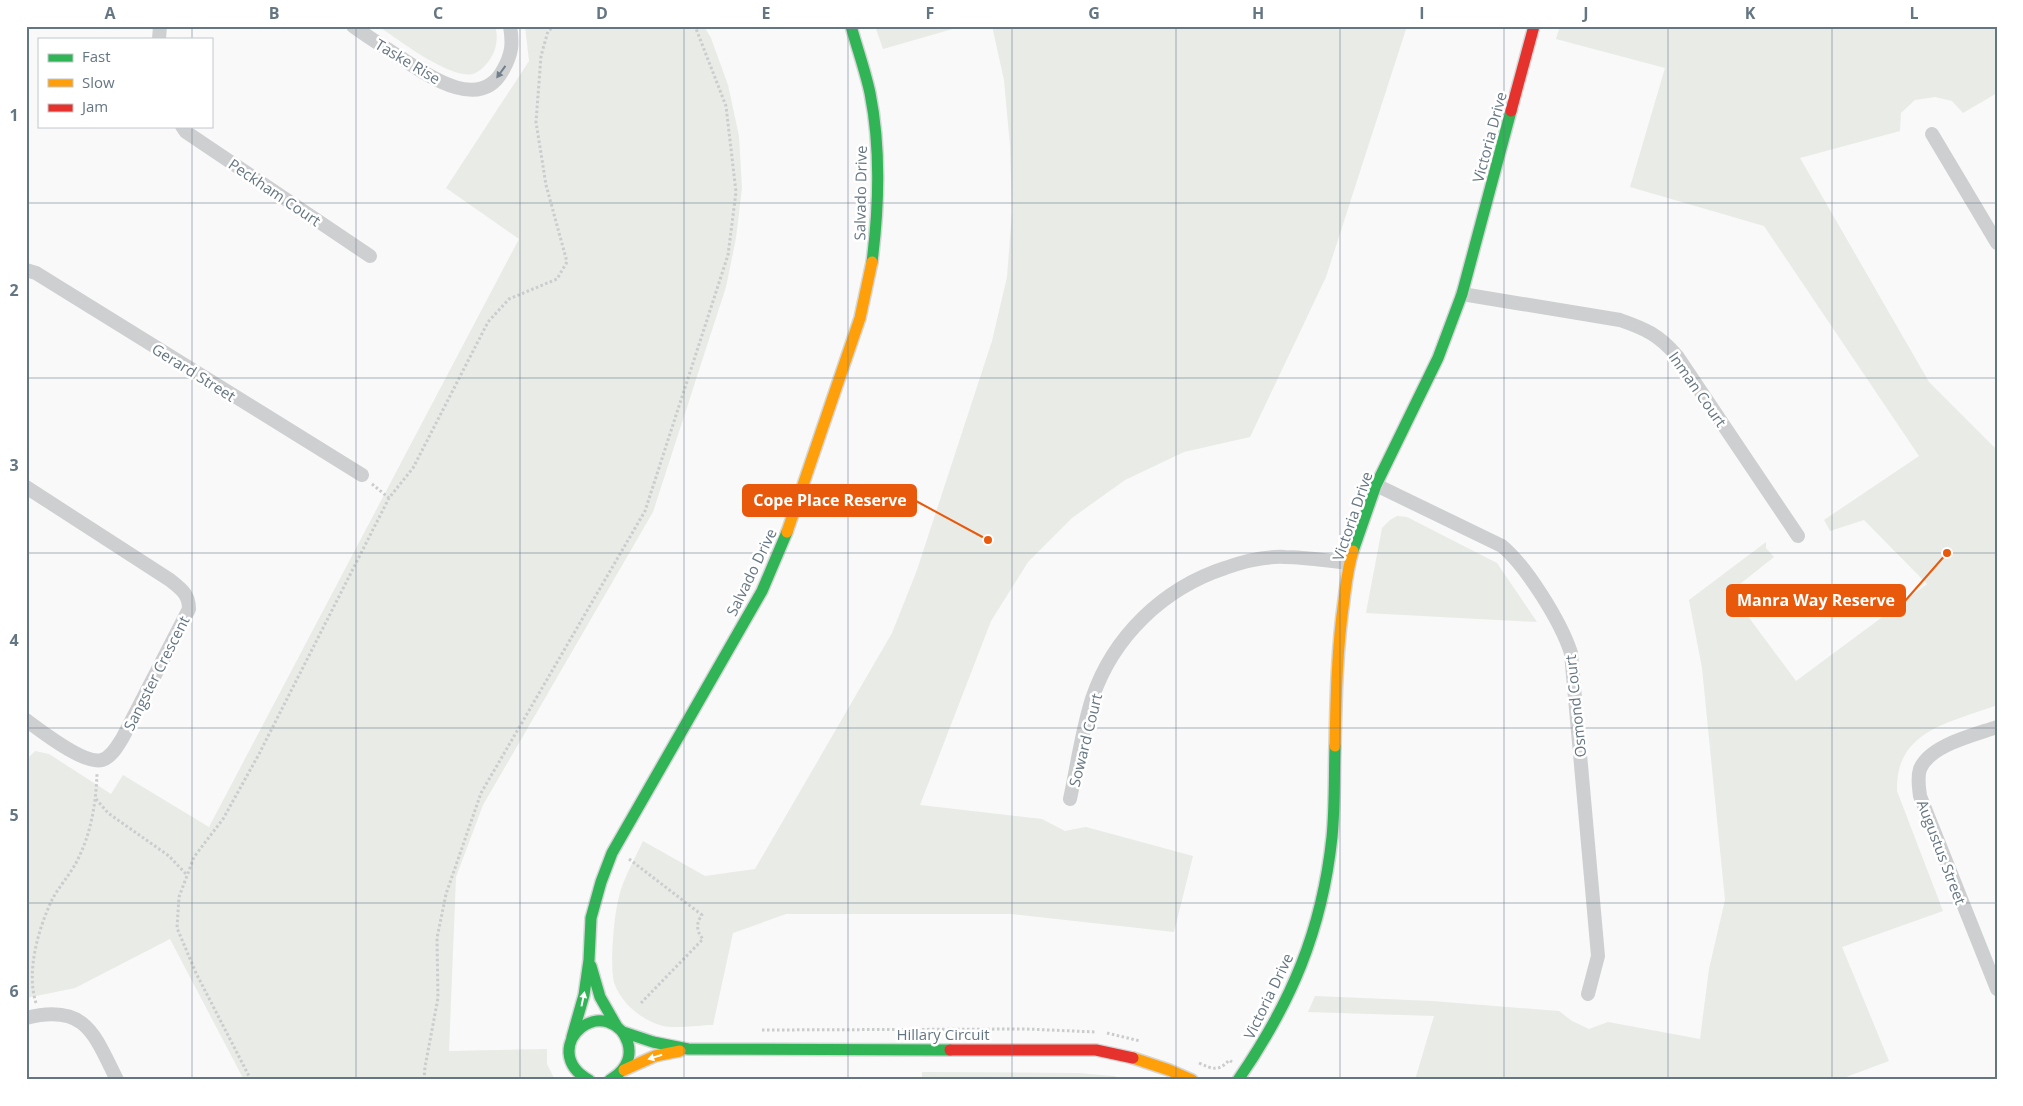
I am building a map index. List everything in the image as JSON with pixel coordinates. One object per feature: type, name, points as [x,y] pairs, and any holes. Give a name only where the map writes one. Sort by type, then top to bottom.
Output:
[{"type":"street","name":"Taske Rise","points":[[352,26],[435,80],[460,89],[483,88],[500,76],[510,57],[512,37],[510,26]]},
{"type":"street","name":"Salvado Drive","points":[[589,1080],[579,1076],[572,1066],[569,1057],[569,1047],[584,995],[589,960],[591,918],[601,882],[612,853],[762,591],[783,543],[860,318],[870,276],[876,232],[878,160],[870,93],[851,26]]},
{"type":"street","name":"Victoria Drive","points":[[1238,1080],[1262,1045],[1297,978],[1320,906],[1332,836],[1337,670],[1349,564],[1376,485],[1438,358],[1462,294],[1534,26]]},
{"type":"street","name":"Peckham Court","points":[[183,128],[186,132],[370,256]]},
{"type":"street","points":[[1932,134],[1997,243]]},
{"type":"street","name":"Gerard Street","points":[[26,270],[36,273],[362,475]]},
{"type":"street","name":"Inman Court","points":[[1462,294],[1620,320],[1644,329],[1664,341],[1677,356],[1798,536]]},
{"type":"street","name":"Osmond Court","points":[[1376,485],[1502,546],[1512,555],[1525,572],[1566,638],[1571,653],[1598,956],[1588,994]]},
{"type":"street","name":"Sangster Crescent","points":[[26,487],[170,580],[186,594],[189,601],[186,619],[123,737],[110,755],[104,759],[97,760]]},
{"type":"street","name":"Soward Court","points":[[1070,800],[1092,699],[1110,660],[1130,631],[1165,597],[1202,576],[1246,561],[1284,556],[1349,564]]},
{"type":"street","points":[[27,722],[68,748],[97,760]]},
{"type":"street","name":"Augustus Street","points":[[1997,727],[1940,748],[1928,757],[1920,768],[1918,781],[1920,796],[1997,989]]},
{"type":"street","name":"Salvado Drive","points":[[589,960],[600,997],[628,1041],[630,1051],[628,1061],[617,1076]]},
{"type":"street","points":[[26,1018],[53,1014],[77,1019],[87,1027],[95,1038],[118,1080]]},
{"type":"street","points":[[572,1037],[586,1023],[596,1020],[606,1021],[619,1028]]},
{"type":"street","name":"Hillary Circuit","points":[[619,1028],[653,1042],[688,1049],[1096,1050],[1142,1060],[1179,1072],[1192,1080]]},
{"type":"street","name":"Hillary Circuit","points":[[617,1076],[655,1056],[688,1049]]},
{"type":"path","points":[[251,1080],[196,973],[177,928],[179,897],[194,857],[223,819],[259,754],[389,498],[413,468],[488,322],[509,299],[557,279],[566,262],[546,185],[536,122],[541,56],[548,31],[555,26]]},
{"type":"path","points":[[424,1080],[438,998],[438,938],[446,894],[481,793],[645,511],[728,255],[736,192],[726,106],[695,26]]},
{"type":"path","points":[[362,475],[389,498]]},
{"type":"path","points":[[36,1003],[33,994],[34,952],[51,901],[78,859],[95,808],[97,760]]},
{"type":"path","points":[[96,798],[108,813],[169,856],[187,875]]},
{"type":"path","points":[[629,859],[702,915],[699,919],[698,930],[703,939],[641,1003]]},
{"type":"shaded area","points":[[378,26],[495,26],[496,45],[487,64],[473,74],[463,74],[438,65]]},
{"type":"shaded area","points":[[525,26],[704,26],[711,38],[728,85],[739,136],[742,188],[736,238],[726,287],[653,512],[483,805],[456,877],[449,1051],[547,1049],[547,1064],[555,1080],[244,1080],[170,939],[75,988],[26,998],[26,760],[35,751],[49,754],[111,794],[123,775],[209,827],[519,239],[446,188],[529,61]]},
{"type":"shaded area","points":[[875,26],[963,26],[883,49]]},
{"type":"shaded area","points":[[992,26],[1407,26],[1326,277],[1250,437],[1184,452],[1125,480],[1072,518],[1028,562],[991,621],[920,805],[1042,819],[1065,831],[1086,827],[1193,856],[1174,932],[1012,914],[786,914],[733,933],[713,1025],[674,1027],[655,1024],[634,1011],[623,999],[615,985],[612,969],[616,909],[625,878],[643,841],[705,876],[755,869],[892,633],[917,570],[992,341],[1007,277],[1012,212],[1010,146],[1004,80]]},
{"type":"shaded area","points":[[1560,26],[1997,26],[1997,93],[1963,113],[1952,101],[1935,97],[1915,100],[1901,113],[1900,131],[1800,158],[1929,382],[1997,450],[1997,705],[1944,724],[1915,742],[1905,754],[1899,771],[1897,791],[1943,911],[1842,947],[1889,1061],[1838,1080],[1514,1080],[1485,1078],[1415,1080],[1434,1016],[1308,1012],[1315,996],[1432,1001],[1559,1011],[1572,1021],[1589,1029],[1608,1022],[1700,1039],[1709,969],[1725,900],[1702,668],[1689,600],[1766,542],[1766,548],[1774,557],[1730,592],[1796,681],[1927,584],[1864,520],[1830,531],[1824,520],[1919,456],[1764,226],[1630,187],[1665,68],[1556,39]]},
{"type":"shaded area","points":[[1397,516],[1407,517],[1497,563],[1537,622],[1366,613],[1382,528]]},
{"type":"shaded area","points":[[922,1072],[1079,1073],[1114,1076],[1126,1080],[922,1080]]},
{"type":"traffic: fast","points":[[851,26],[870,93],[876,135],[878,178],[872,262]]},
{"type":"traffic: fast","points":[[1353,551],[1376,485],[1438,358],[1462,294],[1511,111]]},
{"type":"traffic: fast","points":[[572,1037],[584,995],[589,960],[591,918],[601,882],[612,853],[762,591],[787,532]]},
{"type":"traffic: fast","points":[[1238,1080],[1274,1023],[1301,965],[1312,935],[1321,904],[1332,837],[1335,746]]},
{"type":"traffic: fast","points":[[591,966],[600,997],[616,1025]]},
{"type":"traffic: fast","points":[[589,1080],[581,1075],[573,1066],[569,1053],[570,1046],[572,1039],[581,1028],[587,1024],[601,1021],[615,1025],[621,1030],[628,1043],[629,1057],[626,1064],[610,1080]]},
{"type":"traffic: fast","points":[[623,1032],[653,1042],[688,1049],[950,1050]]},
{"type":"traffic: slow","points":[[787,532],[860,318],[872,262]]},
{"type":"traffic: slow","points":[[1335,746],[1340,636],[1346,581],[1353,551]]},
{"type":"traffic: slow","points":[[624,1070],[655,1056],[680,1051]]},
{"type":"traffic: slow","points":[[1133,1058],[1192,1080]]},
{"type":"traffic: jam","points":[[1511,111],[1534,26]]},
{"type":"traffic: jam","points":[[950,1050],[1096,1050],[1133,1058]]},
{"type":"place","name":"Cope Place Reserve","points":[[988,540]]},
{"type":"place","name":"Manra Way Reserve","points":[[1947,553]]}]
